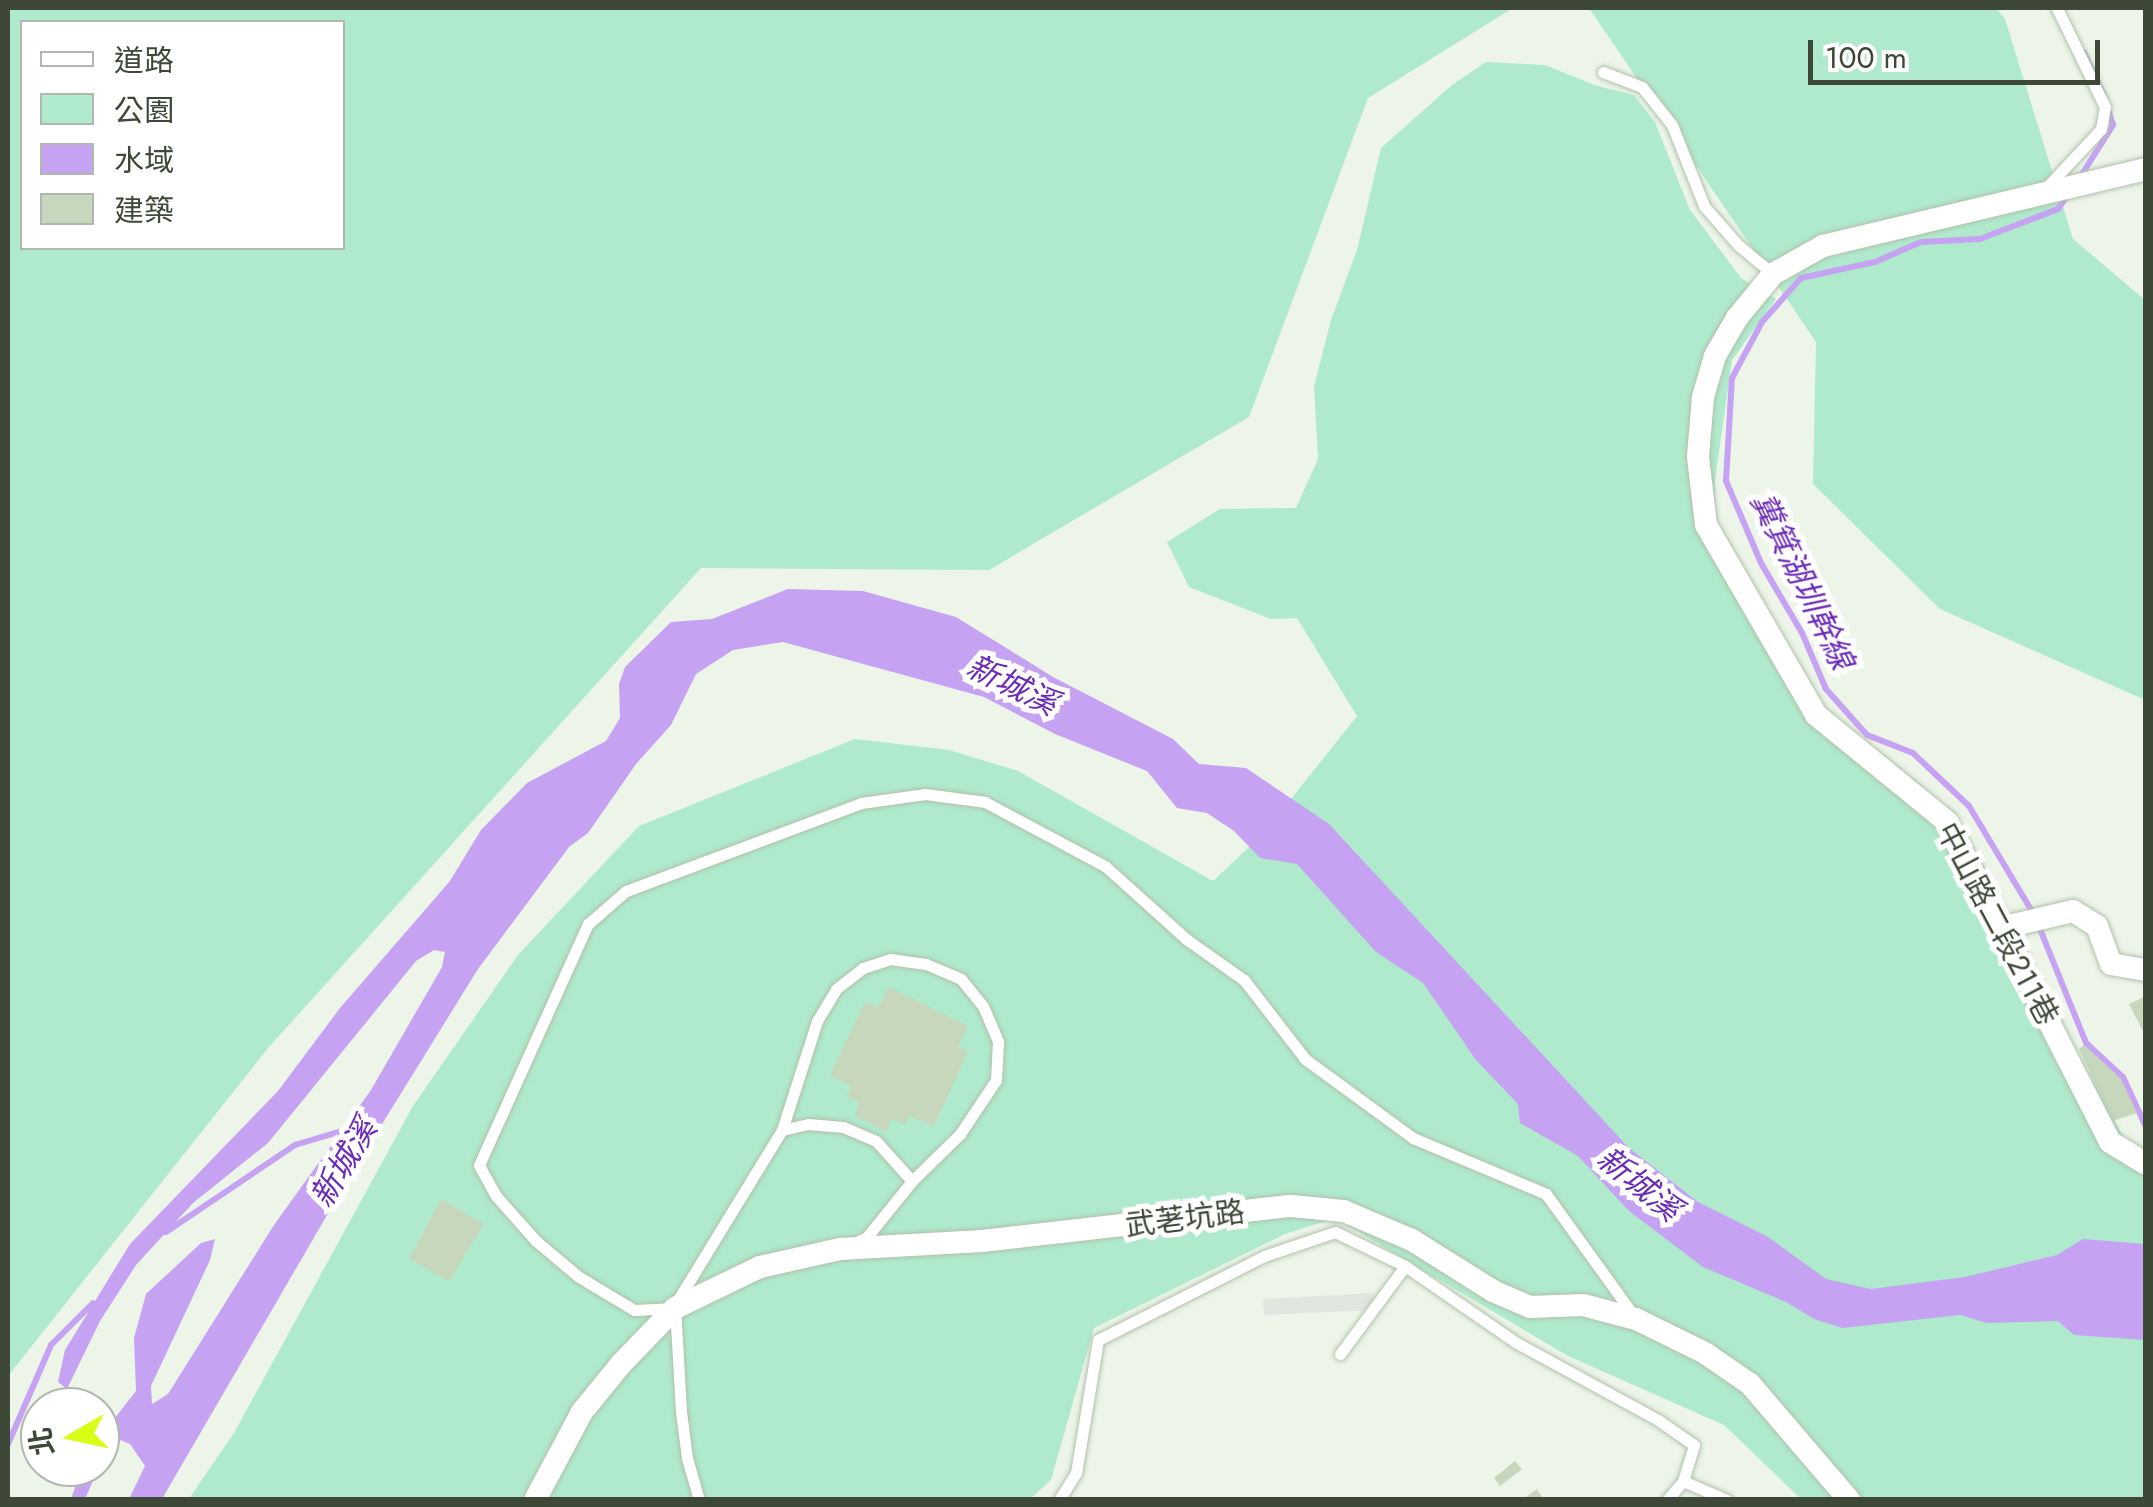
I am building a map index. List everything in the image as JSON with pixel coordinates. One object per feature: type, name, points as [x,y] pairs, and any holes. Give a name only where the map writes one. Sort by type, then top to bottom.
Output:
[{"type":"street","name":"中山路二段211巷","points":[[2146,169],[1823,246],[1774,274],[1737,318],[1715,356],[1704,397],[1698,458],[1706,525],[1816,715],[1947,822],[2018,924],[2110,1142],[2146,1164]]},
{"type":"street","points":[[2018,924],[2073,911],[2097,926],[2111,964],[2146,970]]},
{"type":"street","name":"武荖坑路","points":[[535,1500],[582,1412],[676,1308],[760,1267],[840,1249],[982,1241],[1291,1206],[1344,1211],[1412,1240],[1481,1284],[1530,1308],[1584,1305],[1636,1319],[1705,1353],[1750,1384],[1849,1500]]},
{"type":"lane","points":[[2046,193],[2101,129],[2105,107],[2057,8]]},
{"type":"lane","points":[[1603,72],[1642,87],[1672,125],[1704,206],[1738,245],[1774,274]]},
{"type":"lane","points":[[676,1308],[634,1310],[578,1276],[536,1241],[496,1196],[479,1165],[588,924],[626,891],[674,870],[861,803],[925,794],[986,802],[1105,866],[1186,939],[1244,980],[1305,1060],[1414,1138],[1546,1194],[1636,1319]]},
{"type":"lane","points":[[698,1500],[681,1411],[676,1308],[782,1130],[817,1021],[836,989],[863,968],[890,959],[926,964],[961,980],[983,1006],[998,1042],[996,1080],[960,1134],[912,1182],[866,1238],[840,1249]]},
{"type":"lane","points":[[782,1130],[808,1124],[843,1127],[876,1141],[912,1182]]},
{"type":"lane","points":[[1058,1500],[1076,1473],[1098,1340],[1264,1256],[1335,1232],[1405,1266],[1515,1342],[1658,1420],[1694,1445],[1684,1481],[1667,1500]]},
{"type":"lane","points":[[1340,1354],[1405,1266]]},
{"type":"lane","points":[[1684,1481],[1728,1500]]},
{"type":"green space","points":[[8,8],[1513,8],[1368,98],[1249,417],[989,570],[701,568],[268,1048],[8,1376]]},
{"type":"green space","points":[[1589,8],[1996,8],[2005,19],[2073,239],[2145,300],[2145,700],[1940,609],[1813,484],[1816,342]]},
{"type":"green space","points":[[1486,62],[1545,65],[1594,85],[1634,95],[1655,122],[1690,210],[1741,278],[1776,299],[1732,360],[1715,480],[1715,527],[1824,711],[1855,745],[1914,779],[1954,816],[1986,870],[2016,940],[2145,1176],[2145,1499],[1801,1499],[1724,1425],[1568,1356],[1335,1218],[1285,1234],[1094,1328],[1051,1480],[1030,1499],[188,1500],[234,1433],[413,1106],[518,955],[639,826],[855,739],[949,750],[1018,771],[1213,881],[1264,833],[1357,716],[1297,618],[1271,619],[1189,587],[1167,542],[1220,509],[1296,508],[1318,459],[1314,386],[1331,320],[1357,250],[1381,148],[1452,85]]},
{"type":"shaded area","points":[[1373,1293],[1374,1310],[1264,1315],[1263,1299]]},
{"type":"water","name":"新城溪","points":[[788,589],[863,591],[956,617],[1053,677],[1173,739],[1199,764],[1246,768],[1329,824],[1629,1148],[1698,1202],[1768,1237],[1826,1279],[1871,1289],[1965,1277],[2057,1255],[2083,1239],[2145,1244],[2145,1340],[2074,1335],[2058,1321],[1987,1323],[1960,1315],[1842,1328],[1814,1319],[1786,1302],[1703,1267],[1629,1211],[1578,1156],[1520,1123],[1518,1104],[1476,1060],[1423,983],[1376,952],[1297,864],[1260,858],[1234,831],[1207,813],[1177,808],[1147,771],[1055,734],[984,697],[783,642],[733,650],[696,674],[671,725],[636,764],[588,833],[569,847],[478,969],[348,1179],[162,1499],[129,1499],[145,1466],[130,1444],[120,1440],[120,1411],[136,1391],[134,1338],[146,1294],[201,1243],[215,1239],[210,1260],[151,1386],[152,1404],[168,1394],[274,1225],[371,1090],[442,967],[445,952],[434,950],[416,961],[268,1143],[193,1203],[136,1265],[100,1321],[68,1387],[64,1387],[58,1382],[65,1350],[130,1244],[278,1091],[340,1008],[450,881],[481,830],[527,783],[606,741],[620,718],[619,684],[625,667],[671,622],[712,619]]},
{"type":"water","points":[[75,1487],[90,1487],[85,1499],[71,1499]]},
{"type":"building","points":[[889,987],[968,1026],[958,1047],[968,1051],[934,1126],[909,1116],[905,1125],[892,1119],[886,1132],[855,1116],[859,1103],[846,1096],[851,1087],[830,1075],[865,1002],[878,1007]]},
{"type":"building","points":[[2146,996],[2146,1037],[2129,1004]]},
{"type":"building","points":[[2084,1045],[2121,1079],[2137,1113],[2113,1121],[2079,1049]]},
{"type":"building","points":[[441,1199],[484,1224],[449,1281],[409,1259]]},
{"type":"building","points":[[1515,1461],[1522,1469],[1500,1486],[1494,1478]]},
{"type":"building","points":[[1537,1489],[1544,1500],[1522,1500]]},
{"type":"waterway","name":"糞箕湖圳幹線","points":[[2084,52],[2104,95]]},
{"type":"waterway","name":"糞箕湖圳幹線","points":[[2079,179],[2113,125],[2107,107]]},
{"type":"waterway","name":"糞箕湖圳幹線","points":[[2033,913],[1969,806],[1913,753],[1867,735],[1826,689],[1802,633],[1761,563],[1726,481],[1732,378],[1762,322],[1801,278],[1875,262],[1921,242],[1980,239],[2058,209],[2069,193]]},
{"type":"waterway","name":"糞箕湖圳幹線","points":[[2038,924],[2086,1043],[2123,1077],[2146,1127]]},
{"type":"waterway","name":"新城溪","points":[[166,1232],[295,1145],[345,1130]]},
{"type":"waterway","points":[[8,1444],[51,1345],[93,1303]]}]
